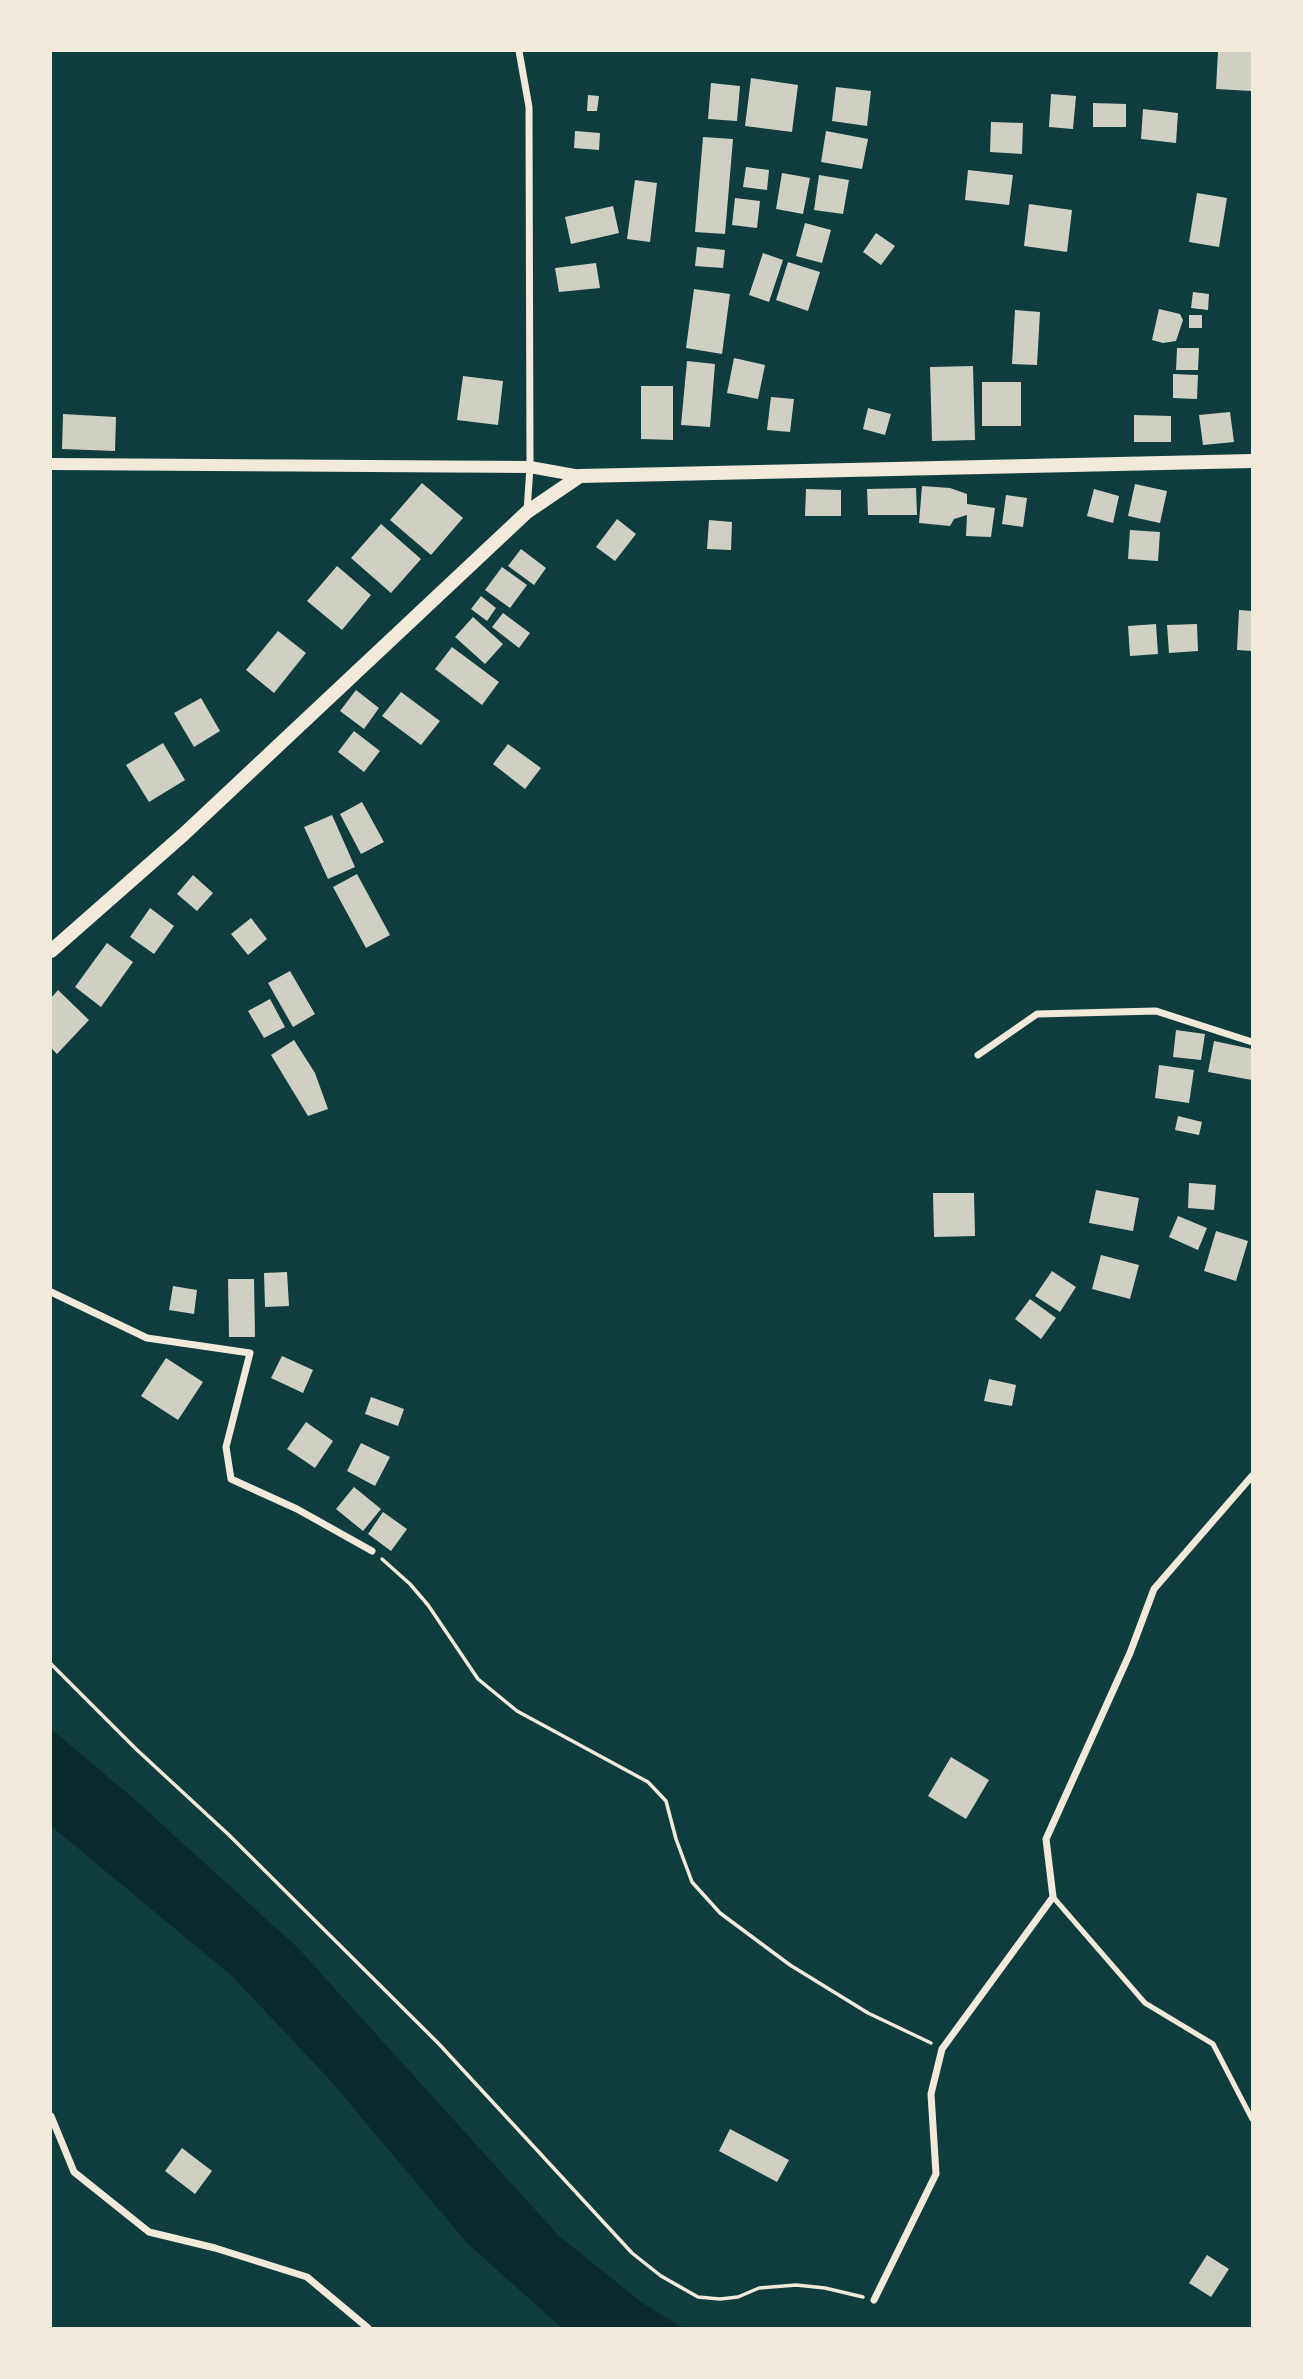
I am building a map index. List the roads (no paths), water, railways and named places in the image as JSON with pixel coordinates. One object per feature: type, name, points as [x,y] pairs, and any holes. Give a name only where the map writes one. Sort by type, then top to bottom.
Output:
[{"type":"main road","points":[[51,951],[184,834],[527,512],[580,476],[1252,461]]},
{"type":"street","points":[[519,51],[529,107],[530,467],[527,512]]},
{"type":"street","points":[[51,464],[530,467],[580,476]]},
{"type":"street","points":[[978,1055],[1037,1014],[1156,1011],[1252,1042]]},
{"type":"street","points":[[51,1292],[147,1338],[250,1353],[226,1447],[231,1479],[297,1509],[372,1551]]},
{"type":"street","points":[[874,2300],[936,2174],[931,2094],[942,2049],[1053,1897],[1046,1839],[1130,1653],[1154,1589],[1252,1476]]},
{"type":"street","points":[[51,2116],[75,2172],[149,2232],[215,2248],[306,2277],[368,2328]]},
{"type":"lane","points":[[1053,1897],[1145,2003],[1213,2044],[1252,2119]]},
{"type":"water","points":[[51,1729],[133,1798],[298,1948],[559,2236],[641,2302],[683,2328],[562,2328],[467,2243],[329,2079],[231,1975],[51,1826]]}]
